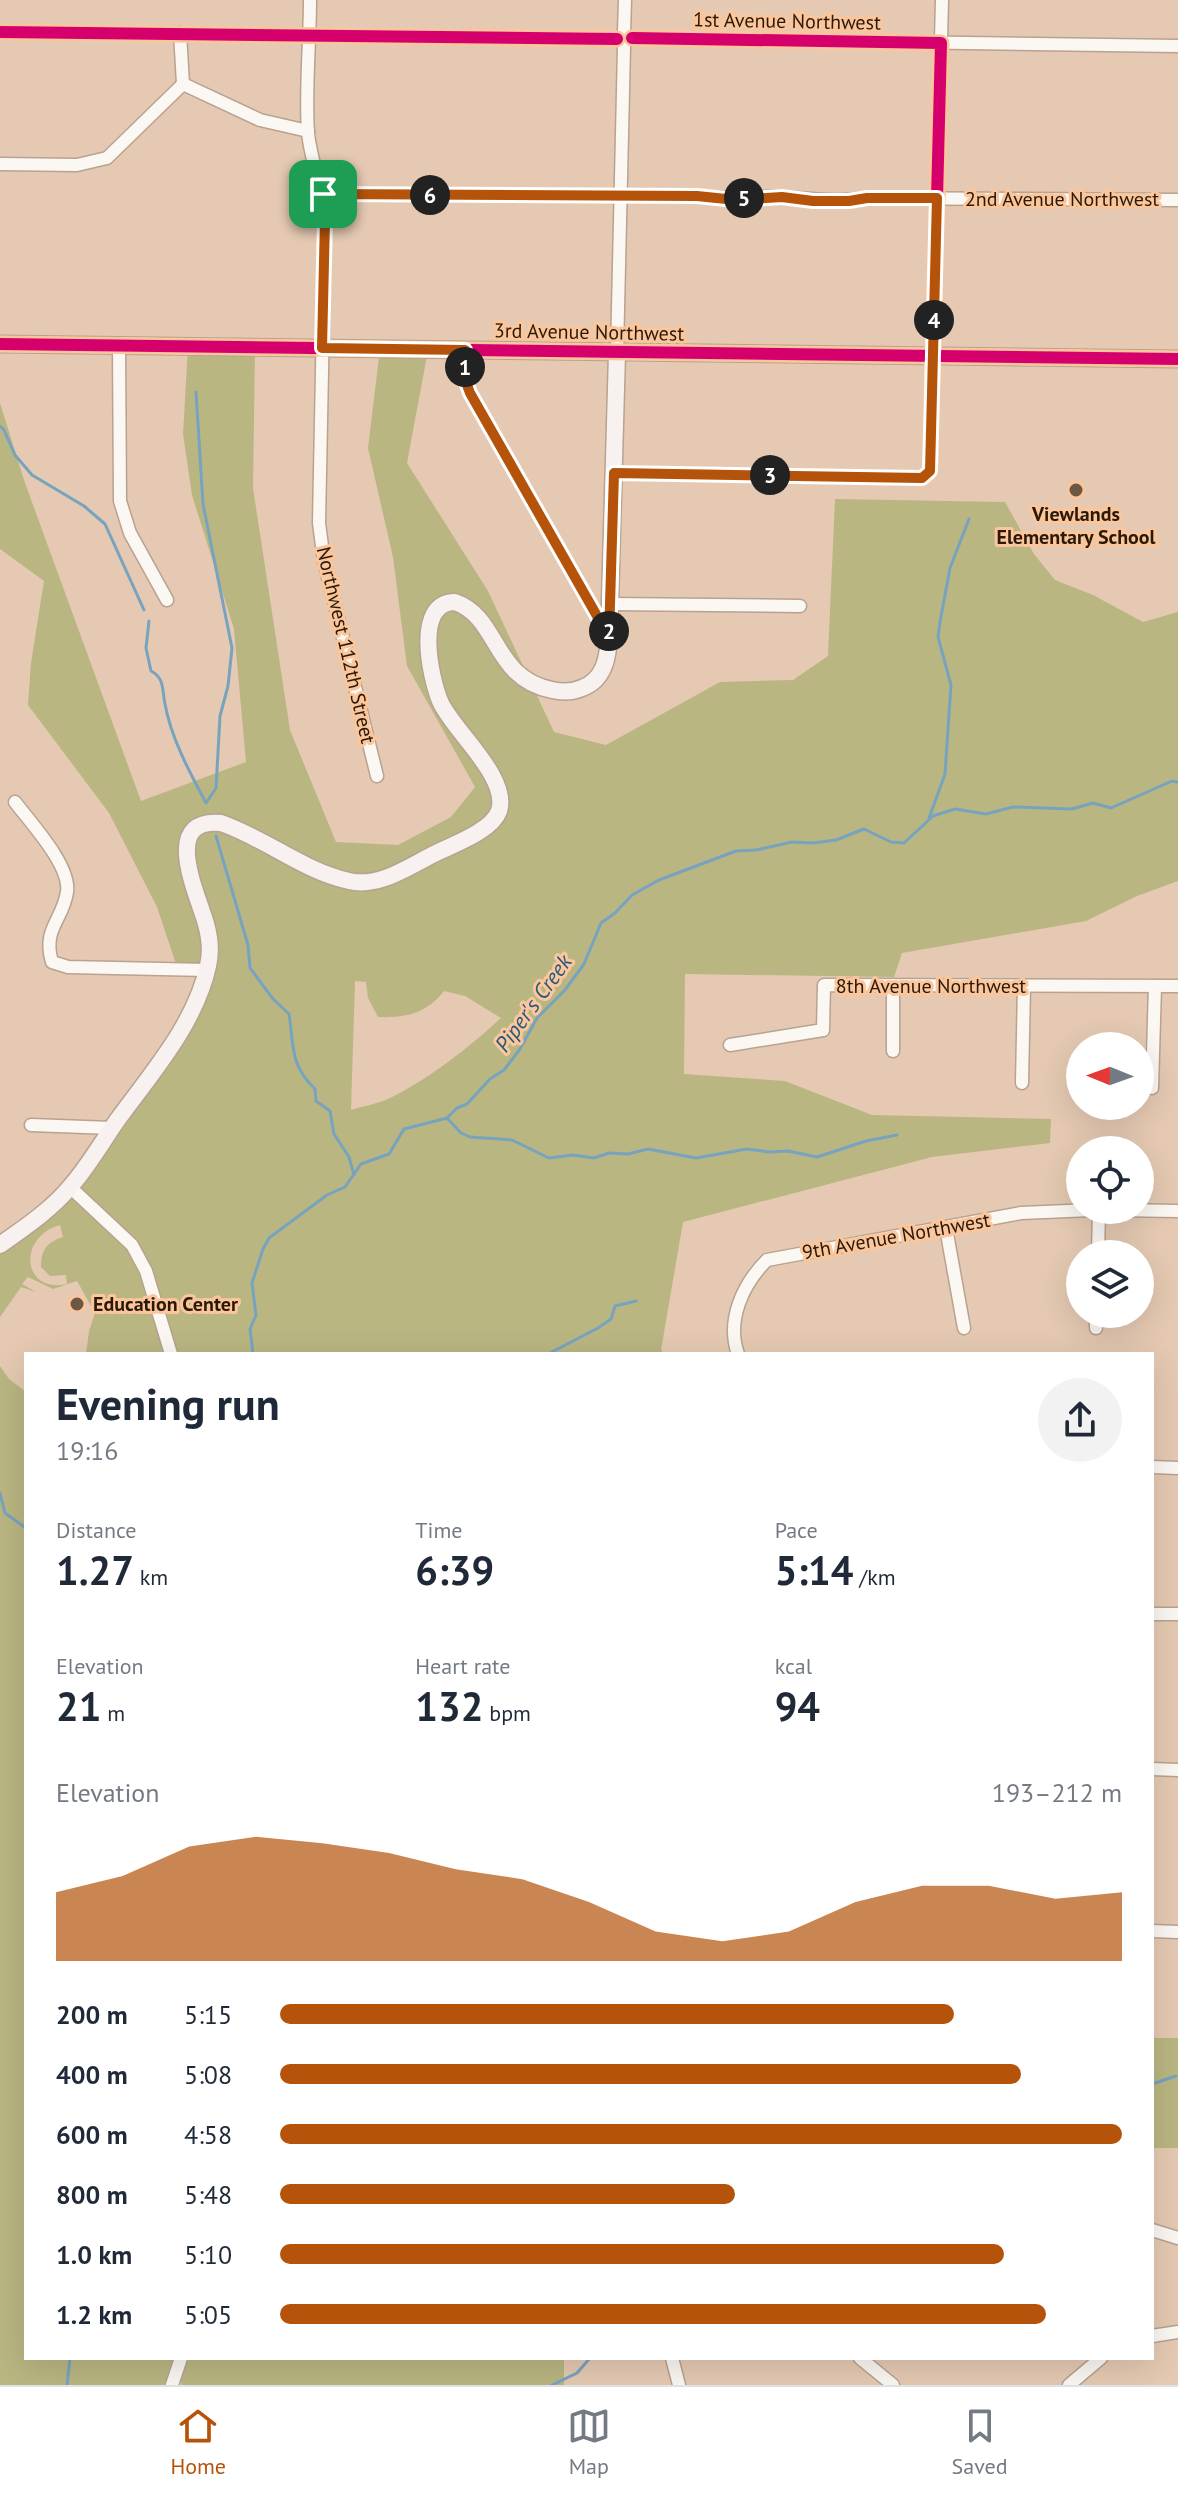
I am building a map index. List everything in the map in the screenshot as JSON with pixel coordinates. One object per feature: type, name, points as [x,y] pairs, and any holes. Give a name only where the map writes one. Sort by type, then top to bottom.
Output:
[{"type":"street","name":"Northwest 112th Street","points":[[310,0],[308,131],[313,164],[323,194],[325,219],[319,523],[324,561],[377,776]]},
{"type":"street","points":[[0,1245],[70,1187],[176,1038],[197,999],[210,958],[208,932],[186,859],[189,841],[199,826],[221,823],[324,873],[351,882],[387,877],[488,826],[497,816],[500,804],[498,787],[484,762],[445,710],[436,687],[429,628],[437,607],[448,602],[464,605],[482,624],[514,672],[540,687],[569,691],[583,688],[595,680],[606,663],[614,473],[625,0]]},
{"type":"street","points":[[614,473],[927,476],[930,471],[942,0]]},
{"type":"street","name":"1st Avenue Northwest","points":[[0,32],[1178,46]]},
{"type":"street","points":[[0,164],[77,165],[107,158],[183,84],[180,33]]},
{"type":"street","points":[[183,84],[260,120],[308,131]]},
{"type":"street","name":"2nd Avenue Northwest","points":[[323,194],[697,196],[736,200],[782,197],[813,201],[867,198],[1178,200]]},
{"type":"street","name":"3rd Avenue Northwest","points":[[0,344],[1178,359]]},
{"type":"street","points":[[119,346],[120,501],[130,533],[167,600]]},
{"type":"street","points":[[465,350],[464,377],[470,393],[609,637]]},
{"type":"street","points":[[610,604],[800,606]]},
{"type":"street","points":[[15,802],[55,856],[67,881],[64,901],[49,936],[52,962],[68,967],[207,970]]},
{"type":"street","name":"8th Avenue Northwest","points":[[730,1045],[823,1030],[824,985],[1178,986]]},
{"type":"street","points":[[893,985],[893,1051]]},
{"type":"street","points":[[1022,1083],[1024,986]]},
{"type":"street","points":[[1154,1032],[1155,986]]},
{"type":"street","points":[[31,1125],[112,1128]]},
{"type":"street","points":[[70,1187],[132,1245],[146,1271],[170,1352]]},
{"type":"street","name":"9th Avenue Northwest","points":[[737,1352],[733,1339],[743,1291],[767,1260],[1021,1213],[1066,1211]]},
{"type":"street","points":[[1154,1211],[1178,1211]]},
{"type":"street","points":[[946,1228],[964,1328]]},
{"type":"street","points":[[1154,1467],[1178,1468]]},
{"type":"street","points":[[1154,1614],[1178,1614]]},
{"type":"street","points":[[1154,1769],[1178,1770]]},
{"type":"street","points":[[1154,1931],[1178,1932]]},
{"type":"street","points":[[1154,2231],[1178,2238]]},
{"type":"street","points":[[1154,2336],[1178,2332]]},
{"type":"street","points":[[172,2385],[180,2360]]},
{"type":"street","points":[[673,2360],[679,2385]]},
{"type":"street","points":[[862,2360],[893,2385]]},
{"type":"street","points":[[1069,2385],[1099,2360]]},
{"type":"shaded area","points":[[188,347],[255,348],[253,488],[290,730],[336,842],[398,845],[451,817],[475,787],[407,666],[393,557],[368,448],[380,349],[428,350],[407,463],[488,591],[554,732],[606,745],[720,682],[793,680],[828,656],[835,499],[1005,502],[1034,554],[1055,580],[1093,595],[1143,622],[1178,612],[1178,881],[1137,896],[1086,921],[902,953],[894,977],[685,974],[684,1074],[785,1081],[872,1115],[1051,1119],[1050,1143],[932,1157],[683,1222],[662,1352],[86,1352],[95,1313],[77,1281],[53,1289],[28,1277],[22,1284],[36,1292],[21,1287],[0,1317],[0,1245],[49,1207],[176,1038],[207,971],[178,970],[157,907],[109,813],[28,705],[44,581],[0,549],[0,403],[25,483],[141,801],[246,762],[234,629],[192,495],[183,434]],"holes":[[[355,981],[366,982],[368,998],[378,1017],[397,1017],[422,1010],[444,991],[465,996],[501,1018],[417,1083],[384,1101],[351,1110]],[[60,1225],[63,1237],[53,1241],[42,1256],[41,1267],[50,1276],[66,1275],[67,1284],[52,1285],[41,1281],[34,1273],[30,1263],[31,1252],[46,1231]]]},
{"type":"shaded area","points":[[0,1366],[9,1379],[24,1390],[24,2360],[564,2360],[564,2385],[182,2385],[177,2368],[164,2385],[0,2385]]},
{"type":"shaded area","points":[[1154,2038],[1178,2038],[1178,2148],[1154,2148]]},
{"type":"waterway","points":[[149,621],[146,648],[151,671],[161,681],[176,742],[206,803],[216,788],[220,716],[228,686],[232,648],[203,504],[196,392]]},
{"type":"waterway","points":[[0,426],[15,455],[32,475],[84,506],[105,524],[144,610]]},
{"type":"waterway","points":[[929,818],[945,774],[951,685],[938,637],[940,622],[950,568],[969,519]]},
{"type":"waterway","name":"Piper's Creek","points":[[253,1352],[250,1329],[256,1315],[252,1283],[269,1238],[327,1195],[345,1187],[361,1164],[389,1154],[404,1129],[447,1118],[504,1070],[537,1018],[565,990],[584,964],[601,923],[632,895],[659,880],[736,851],[792,842],[836,840],[864,829],[891,842],[904,843],[933,816],[955,809],[986,814],[1013,807],[1072,809],[1093,803],[1111,808],[1172,781],[1178,782]]},
{"type":"waterway","points":[[216,836],[248,945],[250,968],[273,999],[289,1014],[297,1063],[315,1089],[316,1101],[330,1111],[334,1134],[349,1157],[354,1175]]},
{"type":"waterway","points":[[447,1118],[461,1133],[470,1137],[512,1140],[549,1158],[573,1155],[594,1158],[609,1153],[628,1154],[648,1149],[696,1158],[747,1149],[788,1151],[817,1157],[866,1141],[897,1135]]},
{"type":"waterway","points":[[552,1352],[611,1319],[615,1306],[636,1301]]},
{"type":"waterway","points":[[0,1493],[5,1513],[24,1527]]},
{"type":"waterway","points":[[1154,2083],[1176,2076]]},
{"type":"waterway","name":"Piper's Creek","points":[[67,2385],[70,2360]]},
{"type":"waterway","points":[[552,2385],[577,2373],[588,2360]]},
{"type":"cycle path","points":[[0,32],[617,39]]},
{"type":"cycle path","points":[[632,38],[941,43],[930,471],[927,476]]},
{"type":"cycle path","points":[[0,344],[1178,359]]},
{"type":"place","name":"Viewlands Elementary School","points":[[1076,490]]},
{"type":"place","name":"Education Center","points":[[77,1304]]},
{"type":"route","points":[[323,194],[697,196],[736,200],[782,197],[813,201],[937,198],[930,471],[922,478],[614,473],[609,637],[470,393],[464,377],[465,350],[322,348],[323,194]]}]
